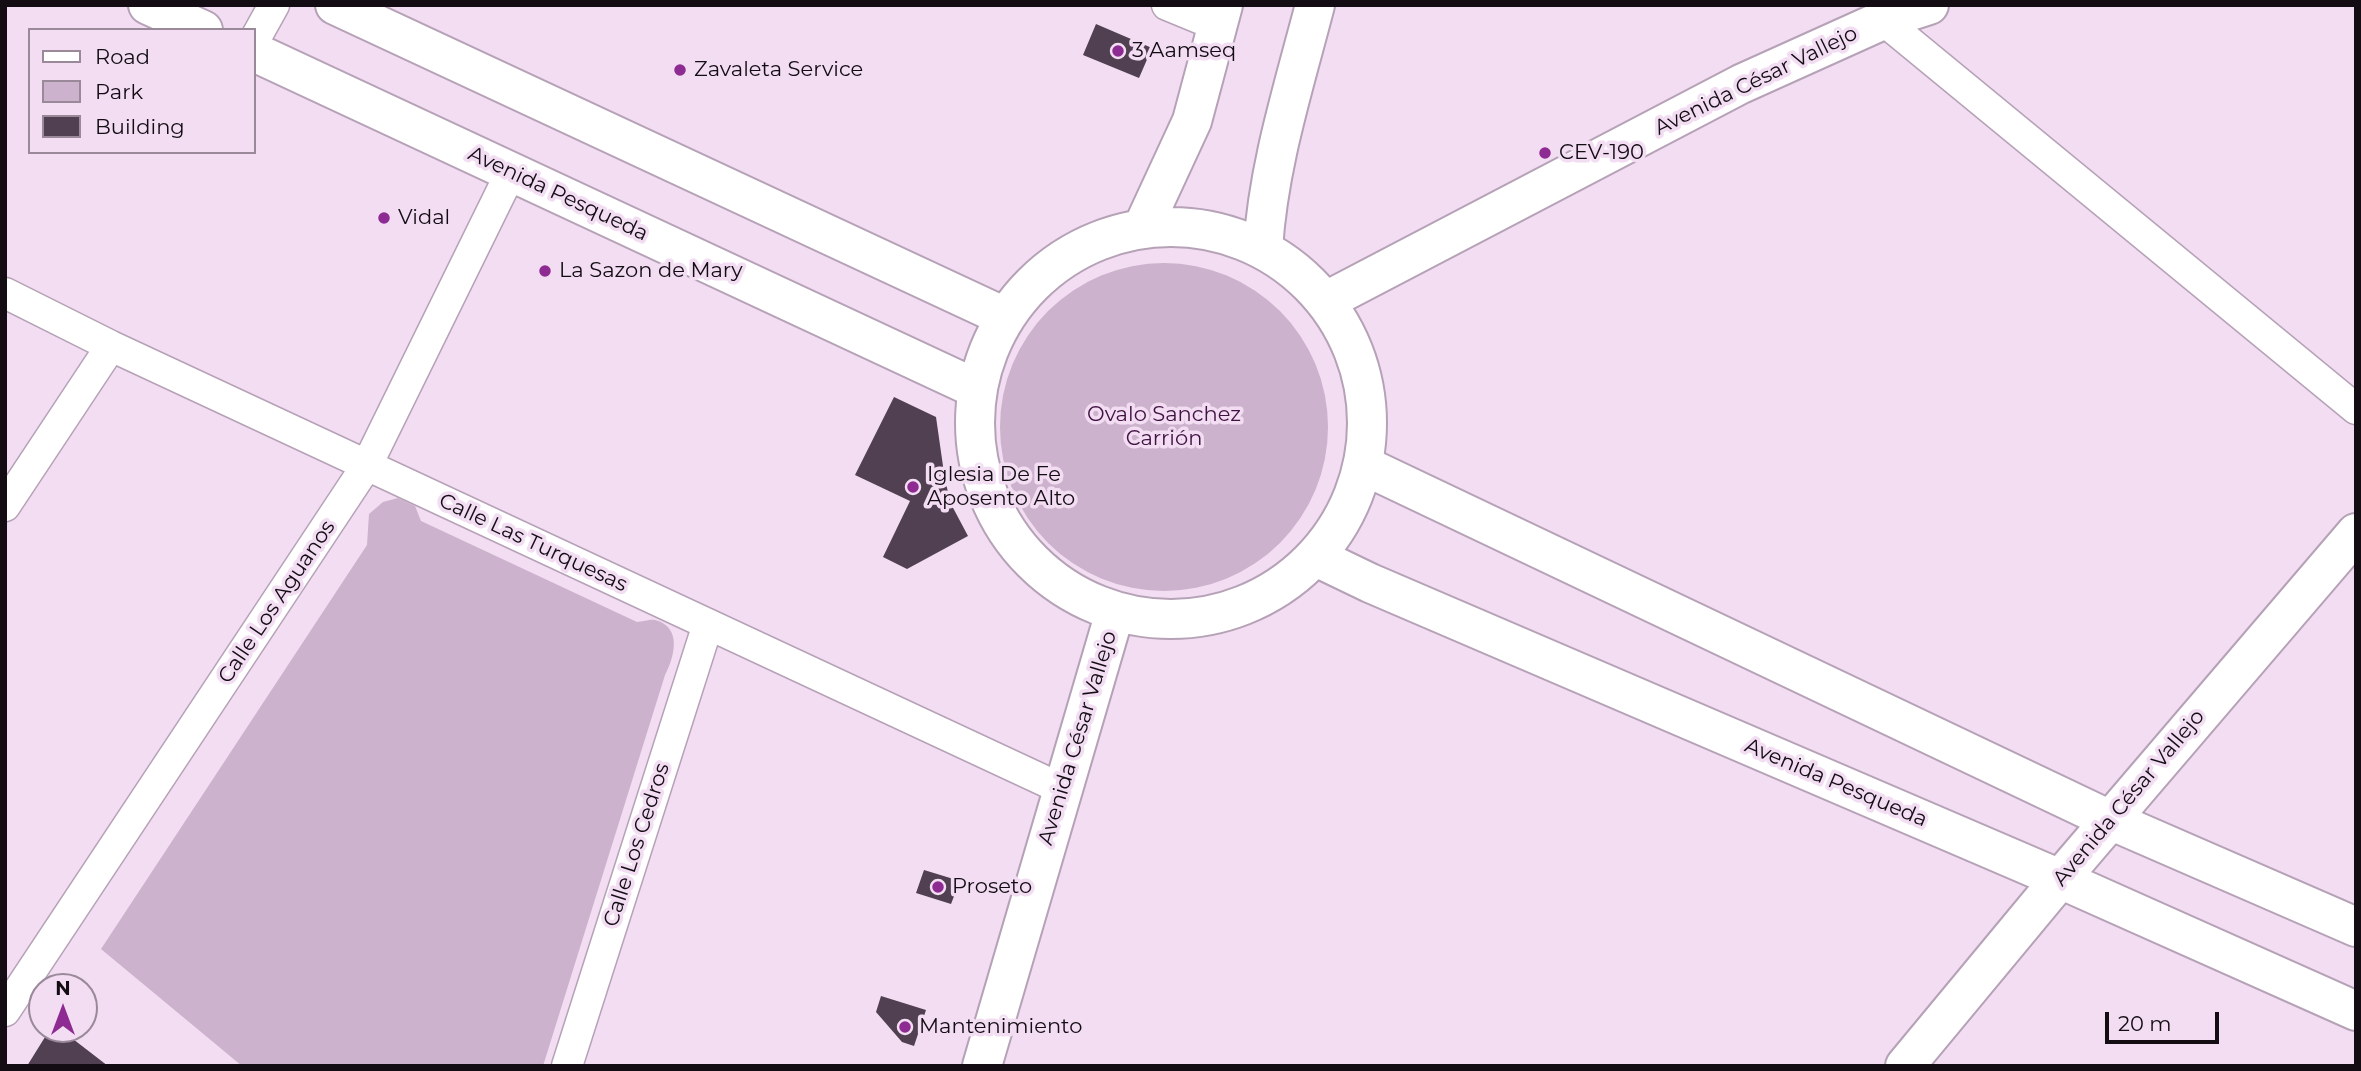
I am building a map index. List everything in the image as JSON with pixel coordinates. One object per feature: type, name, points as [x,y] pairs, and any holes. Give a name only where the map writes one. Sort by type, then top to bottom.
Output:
[{"type":"main road","points":[[148,5],[199,28]]},
{"type":"main road","points":[[335,5],[1005,317]]},
{"type":"main road","points":[[1263,249],[1265,207],[1315,5]]},
{"type":"main road","name":"Avenida César Vallejo","points":[[1326,302],[1741,84],[1883,20],[1929,5]]},
{"type":"main road","points":[[1142,229],[1192,121],[1220,15]]},
{"type":"main road","name":"Avenida Pesqueda","points":[[256,53],[976,389]]},
{"type":"main road","points":[[1183,227],[1224,234],[1263,249],[1297,272],[1326,302],[1356,351],[1368,408],[1365,466],[1346,515],[1316,557],[1283,586],[1244,606],[1202,618],[1159,620],[1115,612],[1063,587],[1020,550],[990,501],[975,446],[976,389],[988,351],[1005,317],[1032,285],[1065,259],[1101,240],[1142,229],[1183,227]]},
{"type":"main road","points":[[1365,466],[2110,820],[2356,927]]},
{"type":"main road","name":"Avenida César Vallejo","points":[[1905,1066],[2060,879],[2356,533]]},
{"type":"main road","name":"Avenida Pesqueda","points":[[1316,557],[1383,589],[2060,879],[2356,1011]]},
{"type":"main road","name":"Avenida César Vallejo","points":[[982,1066],[1115,612]]},
{"type":"street","points":[[256,37],[274,5]]},
{"type":"street","points":[[1167,5],[1220,15]]},
{"type":"street","points":[[1883,20],[2356,410]]},
{"type":"street","name":"Calle Los Aguanos","points":[[5,1011],[368,465],[511,172]]},
{"type":"street","name":"Calle Las Turquesas","points":[[5,293],[111,346],[1062,789]]},
{"type":"street","points":[[5,506],[111,346]]},
{"type":"street","name":"Calle Los Cedros","points":[[567,1066],[708,624]]},
{"type":"green space","name":"Ovalo Sanchez Carrión","points":[[1148,263],[1180,263],[1212,270],[1242,282],[1268,300],[1291,323],[1316,364],[1325,395],[1328,427],[1325,459],[1309,505],[1291,531],[1268,554],[1242,572],[1212,584],[1180,591],[1148,591],[1116,584],[1086,572],[1060,554],[1037,531],[1019,505],[1007,475],[1000,443],[1000,411],[1007,379],[1019,349],[1037,323],[1060,300],[1086,282],[1116,270]]},
{"type":"green space","points":[[398,498],[415,506],[421,521],[637,622],[653,620],[664,624],[673,636],[671,660],[543,1066],[242,1066],[101,949],[367,545],[369,514],[383,502]]},
{"type":"building","name":"3 Aamseq","points":[[1096,24],[1152,48],[1139,78],[1083,55]]},
{"type":"building","name":"Iglesia De Fe Aposento Alto","points":[[894,397],[936,417],[951,504],[968,536],[907,569],[883,557],[910,501],[855,475]]},
{"type":"building","name":"Proseto","points":[[924,870],[960,881],[951,904],[916,893]]},
{"type":"building","name":"Mantenimiento","points":[[881,996],[926,1010],[914,1046],[902,1042],[876,1012]]},
{"type":"building","points":[[41,1043],[78,1043],[108,1066],[27,1066]]},
{"type":"place","name":"3 Aamseq","points":[[1118,51]]},
{"type":"place","name":"Zavaleta Service","points":[[680,70]]},
{"type":"place","name":"CEV-190","points":[[1545,153]]},
{"type":"place","name":"Vidal","points":[[384,218]]},
{"type":"place","name":"La Sazon de Mary","points":[[545,271]]},
{"type":"place","name":"Iglesia De Fe Aposento Alto","points":[[913,487]]},
{"type":"place","name":"Proseto","points":[[938,887]]},
{"type":"place","name":"Mantenimiento","points":[[905,1027]]}]
